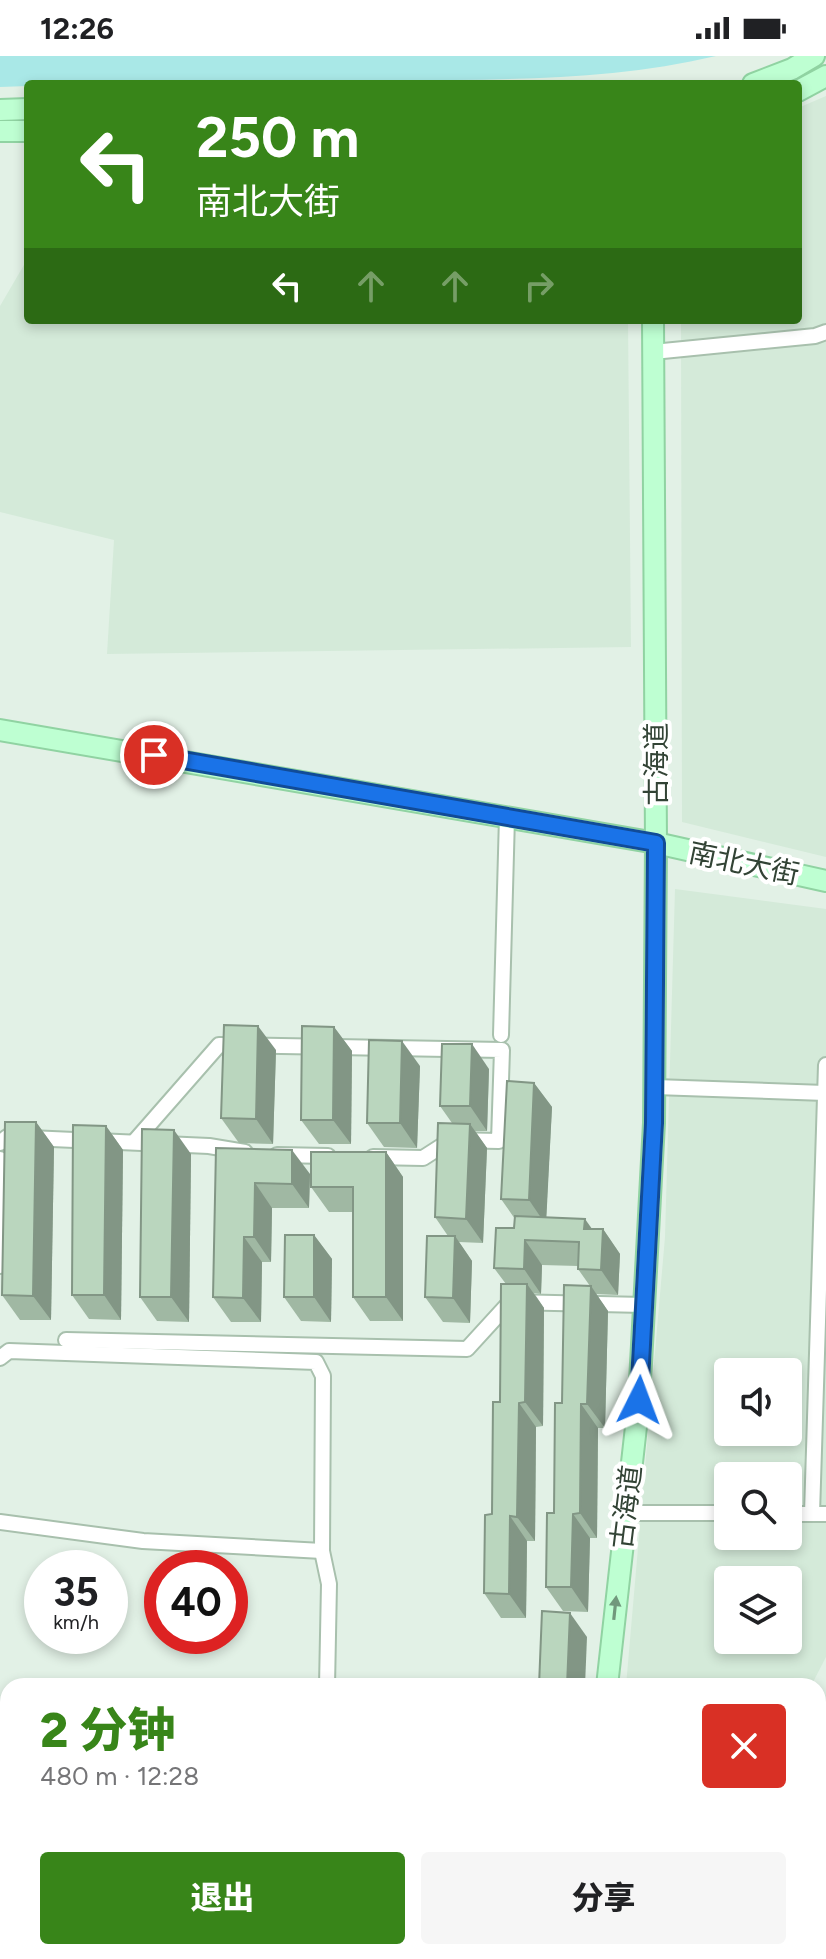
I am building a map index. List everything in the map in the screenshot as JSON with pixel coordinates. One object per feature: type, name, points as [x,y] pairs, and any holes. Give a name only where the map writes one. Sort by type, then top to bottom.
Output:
[{"type":"street","points":[[763,80],[814,56]]},
{"type":"street","points":[[802,89],[826,76]]},
{"type":"street","points":[[0,110],[24,109]]},
{"type":"street","points":[[0,131],[24,131]]},
{"type":"street","name":"古海道","points":[[608,1678],[639,1400],[654,1123],[653,324]]},
{"type":"street","points":[[653,352],[815,336],[826,332]]},
{"type":"street","name":"南北大街","points":[[0,730],[656,843],[826,881]]},
{"type":"street","points":[[501,1035],[507,817]]},
{"type":"street","points":[[0,1143],[7,1137],[209,1146],[262,1154],[423,1158],[451,1140],[499,1141],[502,1050],[219,1045],[134,1142]]},
{"type":"street","points":[[819,1514],[826,1065]]},
{"type":"street","points":[[655,1087],[825,1093]]},
{"type":"street","points":[[0,1159],[0,1266]]},
{"type":"street","points":[[66,1340],[467,1349],[510,1302],[644,1305]]},
{"type":"street","points":[[0,1358],[9,1351],[316,1362],[323,1376],[322,1551],[329,1584],[327,1678]]},
{"type":"street","points":[[626,1513],[714,1513]]},
{"type":"street","points":[[0,1522],[143,1541],[322,1551]]},
{"type":"shaded area","points":[[0,56],[716,56],[637,70],[558,77],[477,80],[24,80],[24,86],[0,87]]},
{"type":"shaded area","points":[[826,96],[826,857],[682,822],[681,324],[802,324],[802,106]]},
{"type":"shaded area","points":[[24,265],[24,324],[628,324],[631,647],[107,654],[114,540],[0,512],[0,306]]},
{"type":"shaded area","points":[[675,889],[826,909],[826,1657],[815,1678],[627,1678],[665,1237]]},
{"type":"building","points":[[224,1025],[258,1026],[256,1119],[221,1118]]},
{"type":"building","points":[[302,1026],[334,1027],[333,1120],[301,1120]]},
{"type":"building","points":[[369,1040],[402,1041],[400,1123],[367,1123]]},
{"type":"building","points":[[442,1044],[472,1044],[470,1106],[440,1106]]},
{"type":"building","points":[[507,1081],[534,1083],[529,1200],[501,1199]]},
{"type":"building","points":[[5,1122],[36,1122],[33,1296],[2,1295]]},
{"type":"building","points":[[438,1123],[470,1124],[466,1219],[435,1217]]},
{"type":"building","points":[[73,1125],[106,1126],[104,1295],[72,1295]]},
{"type":"building","points":[[142,1129],[174,1130],[171,1297],[140,1297]]},
{"type":"building","points":[[216,1148],[292,1150],[292,1184],[255,1183],[254,1237],[244,1237],[243,1298],[213,1297]]},
{"type":"building","points":[[311,1152],[386,1152],[386,1297],[353,1297],[353,1187],[311,1187]]},
{"type":"building","points":[[515,1216],[585,1219],[584,1229],[603,1229],[601,1270],[578,1269],[579,1242],[525,1240],[524,1269],[494,1268],[496,1228],[514,1228]]},
{"type":"building","points":[[285,1235],[314,1235],[314,1297],[284,1297]]},
{"type":"building","points":[[427,1236],[455,1236],[453,1298],[425,1297]]},
{"type":"building","points":[[501,1284],[527,1284],[525,1402],[519,1403],[517,1517],[510,1516],[509,1594],[484,1593],[485,1515],[492,1514],[493,1402],[500,1402]]},
{"type":"building","points":[[564,1285],[591,1286],[587,1404],[581,1404],[580,1513],[573,1514],[571,1587],[546,1587],[547,1513],[554,1513],[555,1403],[562,1403]]},
{"type":"building","points":[[542,1611],[570,1613],[567,1678],[539,1678]]},
{"type":"route","points":[[154,755],[656,843],[654,1123],[639,1400]]}]
